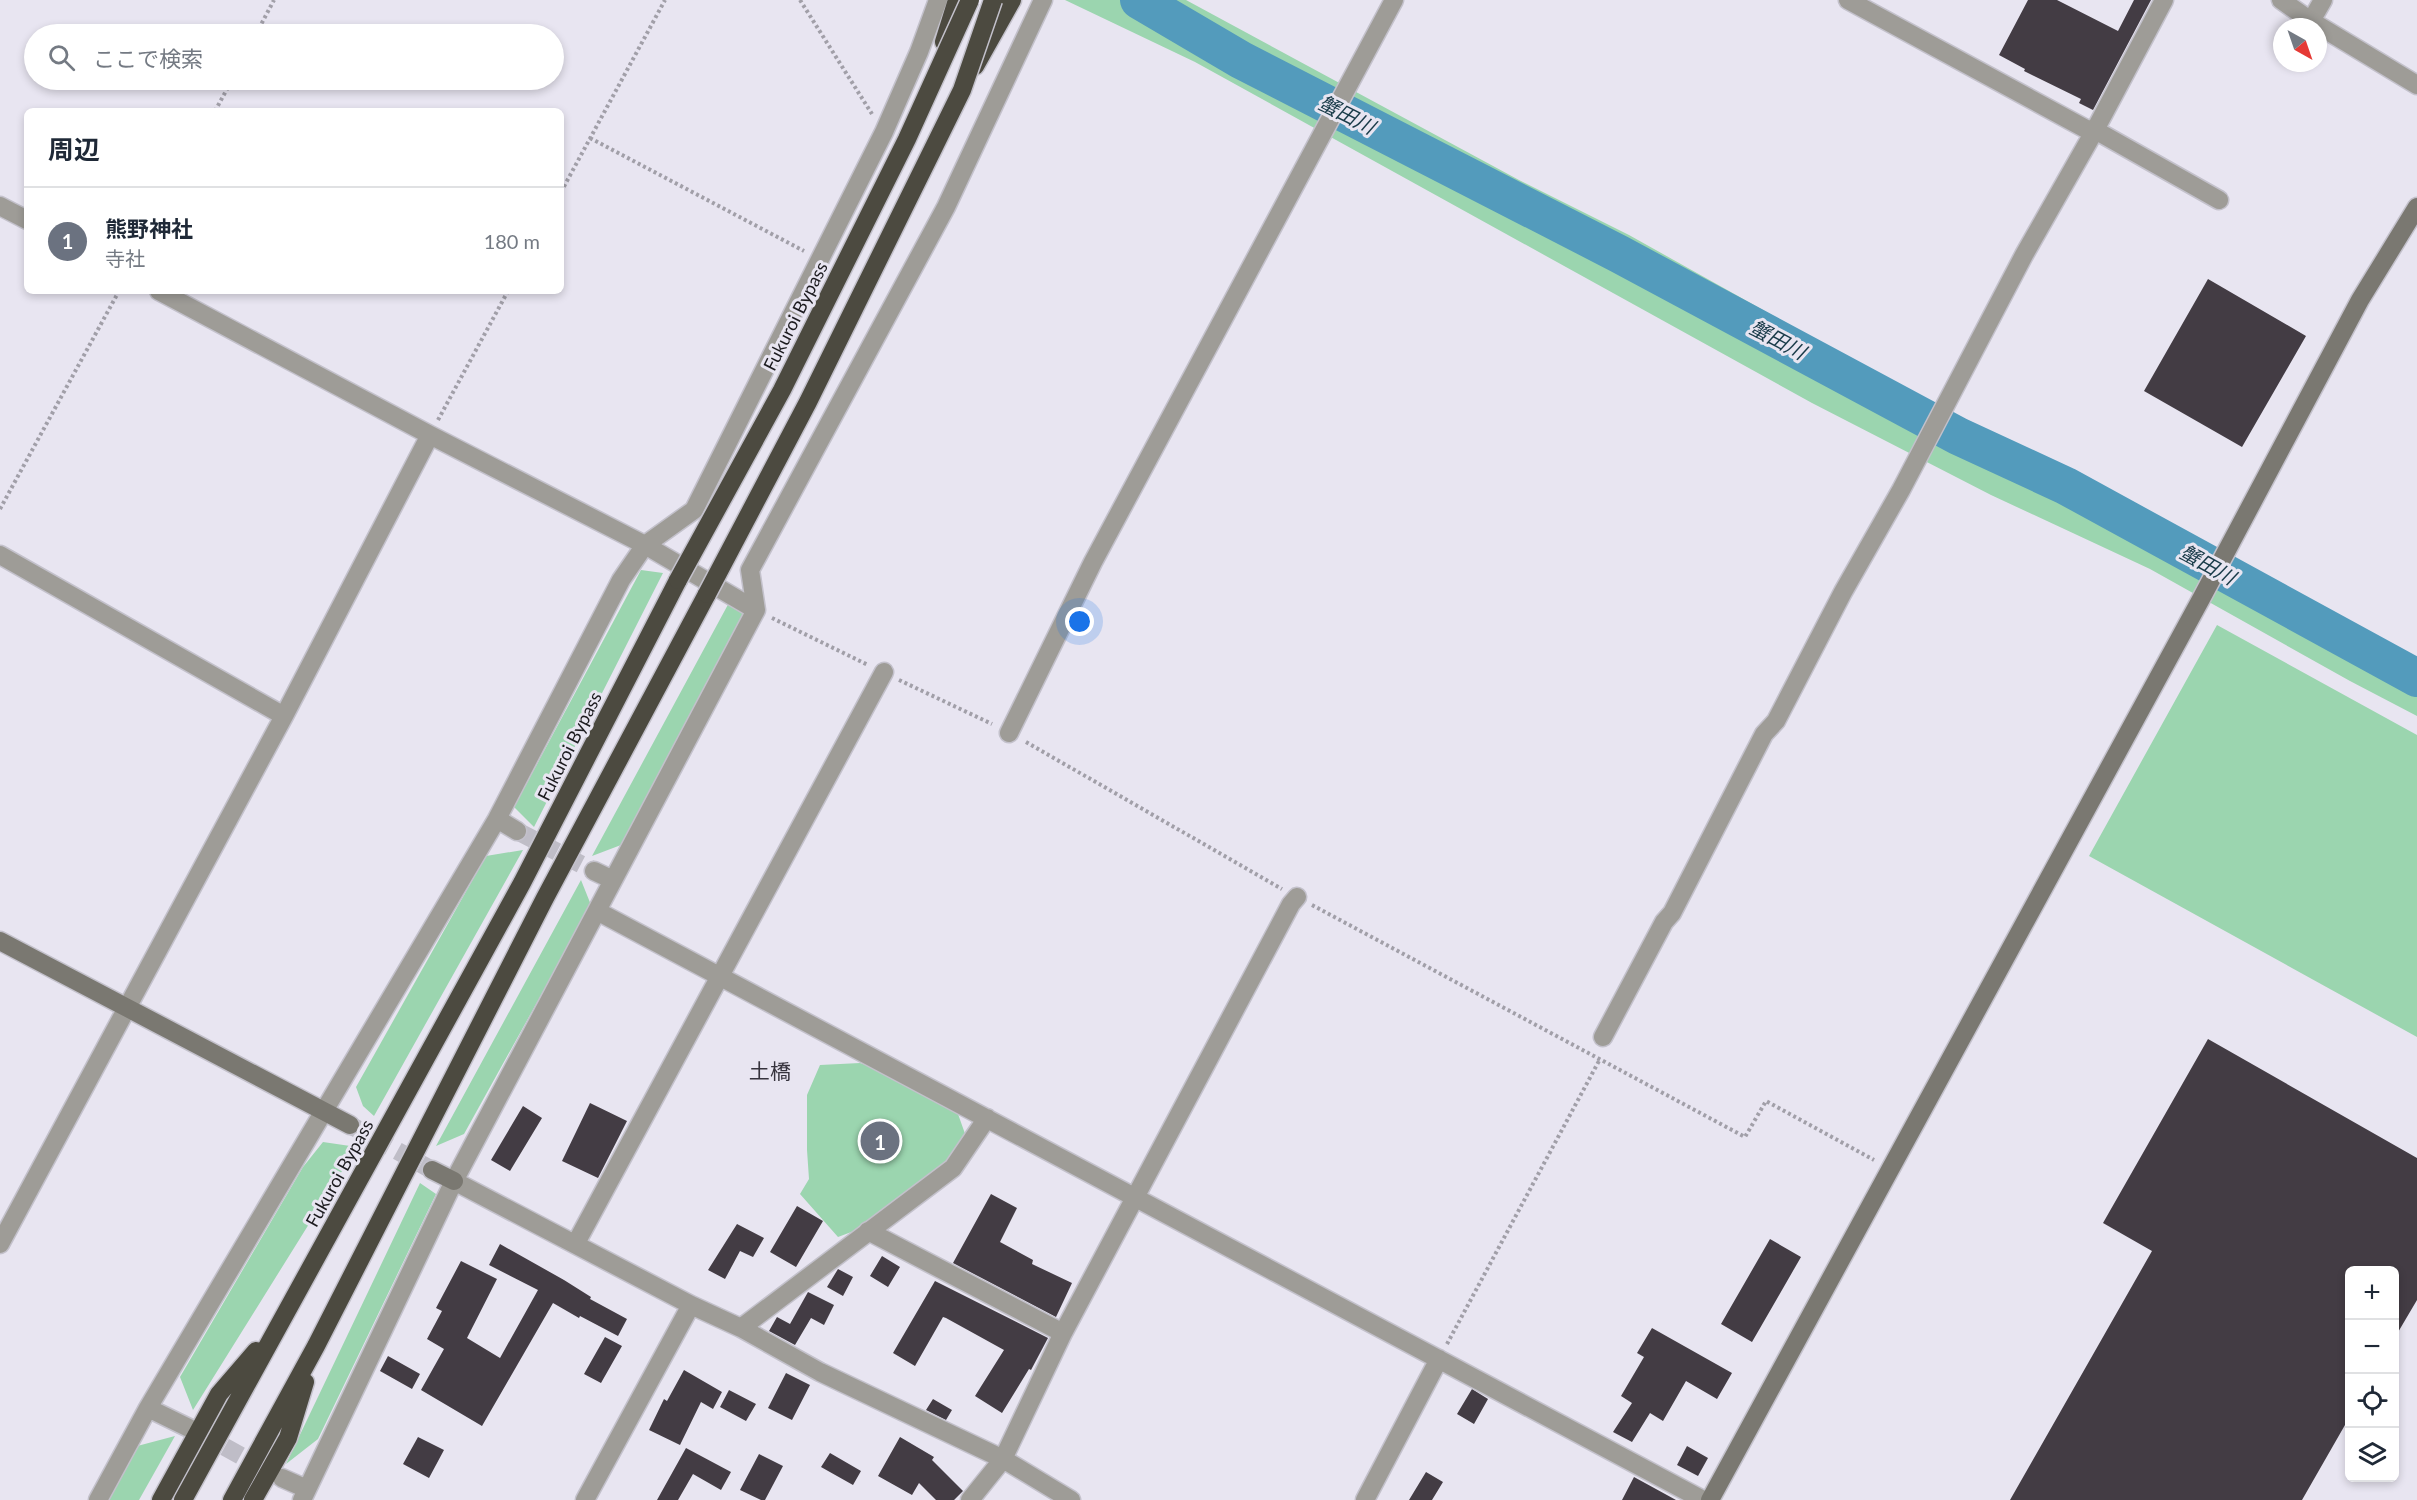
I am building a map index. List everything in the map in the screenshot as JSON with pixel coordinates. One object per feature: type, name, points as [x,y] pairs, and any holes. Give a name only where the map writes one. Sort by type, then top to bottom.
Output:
[{"type":"highway","points":[[934,76],[957,0]]},
{"type":"highway","name":"Fukuroi Bypass","points":[[183,1500],[522,883],[678,580],[782,390],[907,139],[970,0]]},
{"type":"highway","points":[[962,90],[993,0]]},
{"type":"highway","points":[[232,1500],[316,1346],[545,898],[808,402],[962,90],[1012,0]]},
{"type":"highway","points":[[160,1500],[219,1394],[279,1325]]},
{"type":"highway","points":[[253,1500],[288,1437],[316,1346]]},
{"type":"street","points":[[98,1500],[148,1408],[497,819],[621,580],[645,545],[694,510],[884,132],[919,52],[938,0]]},
{"type":"street","points":[[1009,733],[1093,562],[1394,0]]},
{"type":"street","points":[[1848,0],[2086,129],[2095,130],[2219,200]]},
{"type":"street","points":[[1603,1037],[1664,922],[1672,913],[1764,734],[1776,721],[1843,592],[1901,490],[2024,255],[2095,130],[2164,0]]},
{"type":"street","points":[[2281,0],[2307,18]]},
{"type":"street","points":[[2313,18],[2323,0]]},
{"type":"street","points":[[282,1478],[304,1495],[454,1181],[756,610],[750,570],[946,207],[1042,2]]},
{"type":"street","points":[[2327,31],[2417,85]]},
{"type":"street","points":[[0,206],[24,218]]},
{"type":"street","points":[[1710,1500],[2223,558],[2360,300],[2417,207]]},
{"type":"street","points":[[165,294],[430,435],[645,545],[756,610]]},
{"type":"street","points":[[0,1244],[128,1010],[430,435]]},
{"type":"street","points":[[0,555],[284,716]]},
{"type":"street","points":[[576,1243],[884,672]]},
{"type":"street","points":[[497,819],[517,831]]},
{"type":"street","points":[[594,871],[613,880]]},
{"type":"street","points":[[970,1500],[1003,1459],[1063,1333],[1291,904],[1297,897]]},
{"type":"street","points":[[597,911],[1703,1500]]},
{"type":"street","points":[[0,941],[350,1125]]},
{"type":"street","points":[[741,1328],[953,1168],[987,1118]]},
{"type":"street","points":[[432,1170],[576,1243],[691,1305],[741,1328],[820,1372],[1003,1459],[1071,1500]]},
{"type":"street","points":[[868,1231],[1063,1333]]},
{"type":"street","points":[[585,1500],[691,1305]]},
{"type":"street","points":[[1365,1500],[1439,1359]]},
{"type":"street","points":[[148,1408],[191,1429]]},
{"type":"path","points":[[261,24],[274,0]]},
{"type":"path","points":[[564,186],[665,0]]},
{"type":"path","points":[[800,0],[884,132]]},
{"type":"path","points":[[217,108],[227,90]]},
{"type":"path","points":[[590,138],[821,259]]},
{"type":"path","points":[[0,509],[117,294]]},
{"type":"path","points":[[430,435],[506,294]]},
{"type":"path","points":[[756,610],[1009,733],[1297,897],[1745,1137],[1766,1101],[1890,1169]]},
{"type":"path","points":[[1439,1359],[1600,1059]]},
{"type":"green space","points":[[1065,0],[1186,0],[1519,180],[1629,235],[1985,434],[2417,662],[2417,716],[2150,569],[1991,495],[1812,403],[1195,62]]},
{"type":"green space","points":[[641,570],[663,573],[534,827],[514,807]]},
{"type":"green space","points":[[731,599],[753,617],[621,845],[592,856]]},
{"type":"green space","points":[[2217,625],[2417,735],[2417,1037],[2089,856]]},
{"type":"green space","points":[[523,850],[374,1116],[363,1106],[356,1087],[486,856]]},
{"type":"green space","points":[[581,880],[591,905],[464,1134],[436,1146]]},
{"type":"green space","points":[[860,1063],[925,1085],[958,1114],[969,1145],[870,1225],[838,1237],[800,1194],[809,1179],[807,1095],[820,1065]]},
{"type":"green space","points":[[323,1142],[357,1147],[193,1410],[180,1377],[303,1167]]},
{"type":"green space","points":[[420,1183],[436,1194],[318,1439],[286,1464]]},
{"type":"green space","points":[[175,1436],[139,1500],[102,1500],[126,1449]]},
{"type":"building","points":[[2028,0],[2057,0],[2118,31],[2134,0],[2151,0],[2093,110],[2079,103],[2081,99],[2024,71],[2025,69],[1999,55]]},
{"type":"building","points":[[2208,279],[2306,336],[2242,447],[2144,391]]},
{"type":"building","points":[[2208,1039],[2417,1158],[2417,1300],[2399,1331],[2399,1266],[2345,1266],[2345,1425],[2302,1500],[2010,1500],[2152,1251],[2103,1223]]},
{"type":"building","points":[[590,1103],[627,1121],[598,1178],[562,1161]]},
{"type":"building","points":[[523,1106],[542,1118],[510,1171],[491,1160]]},
{"type":"building","points":[[991,1194],[1017,1208],[1000,1242],[1033,1260],[1032,1264],[1072,1283],[1056,1317],[953,1263]]},
{"type":"building","points":[[797,1206],[823,1221],[796,1267],[770,1252]]},
{"type":"building","points":[[737,1224],[764,1238],[753,1257],[740,1251],[725,1279],[708,1270]]},
{"type":"building","points":[[1770,1239],[1801,1257],[1752,1342],[1721,1324]]},
{"type":"building","points":[[500,1244],[627,1319],[618,1336],[553,1303],[482,1426],[421,1390],[444,1349],[427,1339],[442,1311],[436,1308],[461,1261],[497,1279],[467,1338],[500,1358],[538,1290],[489,1265]]},
{"type":"building","points":[[882,1256],[900,1267],[888,1287],[870,1276]]},
{"type":"building","points":[[838,1269],[853,1277],[843,1296],[827,1287]]},
{"type":"building","points":[[935,1281],[1048,1338],[1031,1370],[1029,1369],[1002,1413],[975,1396],[1004,1350],[946,1318],[943,1317],[915,1366],[893,1353]]},
{"type":"building","points":[[808,1292],[834,1305],[824,1325],[811,1318],[795,1345],[769,1331],[777,1317],[790,1324]]},
{"type":"building","points":[[1652,1328],[1732,1373],[1717,1399],[1686,1381],[1663,1421],[1650,1413],[1632,1442],[1613,1432],[1632,1403],[1621,1396],[1644,1357],[1637,1353]]},
{"type":"building","points":[[605,1337],[622,1346],[601,1383],[584,1374]]},
{"type":"building","points":[[388,1356],[420,1374],[412,1389],[380,1371]]},
{"type":"building","points":[[684,1370],[722,1392],[713,1409],[701,1402],[680,1445],[649,1430],[664,1399],[667,1401]]},
{"type":"building","points":[[786,1373],[810,1385],[792,1420],[768,1408]]},
{"type":"building","points":[[1472,1389],[1488,1399],[1474,1424],[1457,1414]]},
{"type":"building","points":[[729,1390],[756,1404],[746,1421],[720,1407]]},
{"type":"building","points":[[933,1399],[952,1410],[946,1420],[926,1410]]},
{"type":"building","points":[[418,1437],[444,1450],[429,1478],[403,1464]]},
{"type":"building","points":[[900,1437],[934,1457],[932,1460],[963,1491],[954,1500],[936,1500],[919,1483],[912,1495],[878,1476]]},
{"type":"building","points":[[1687,1446],[1708,1458],[1698,1476],[1677,1465]]},
{"type":"building","points":[[686,1448],[731,1472],[721,1490],[693,1474],[678,1500],[657,1500]]},
{"type":"building","points":[[830,1453],[861,1471],[853,1485],[821,1467]]},
{"type":"building","points":[[759,1454],[783,1466],[765,1500],[740,1490]]},
{"type":"building","points":[[1426,1472],[1443,1482],[1432,1500],[1409,1500]]},
{"type":"building","points":[[1634,1477],[1676,1500],[1622,1500]]},
{"type":"waterway","name":"蟹田川","points":[[1139,0],[1241,60],[1619,254],[1958,436],[2066,486],[2417,678]]},
{"type":"tunnel","points":[[517,831],[594,871]]},
{"type":"tunnel","points":[[350,1125],[432,1170]]},
{"type":"tunnel","points":[[201,1434],[267,1470]]},
{"type":"place","name":"熊野神社","points":[[880,1141]]},
{"type":"district","name":"土橋","points":[[770,1070]]}]
